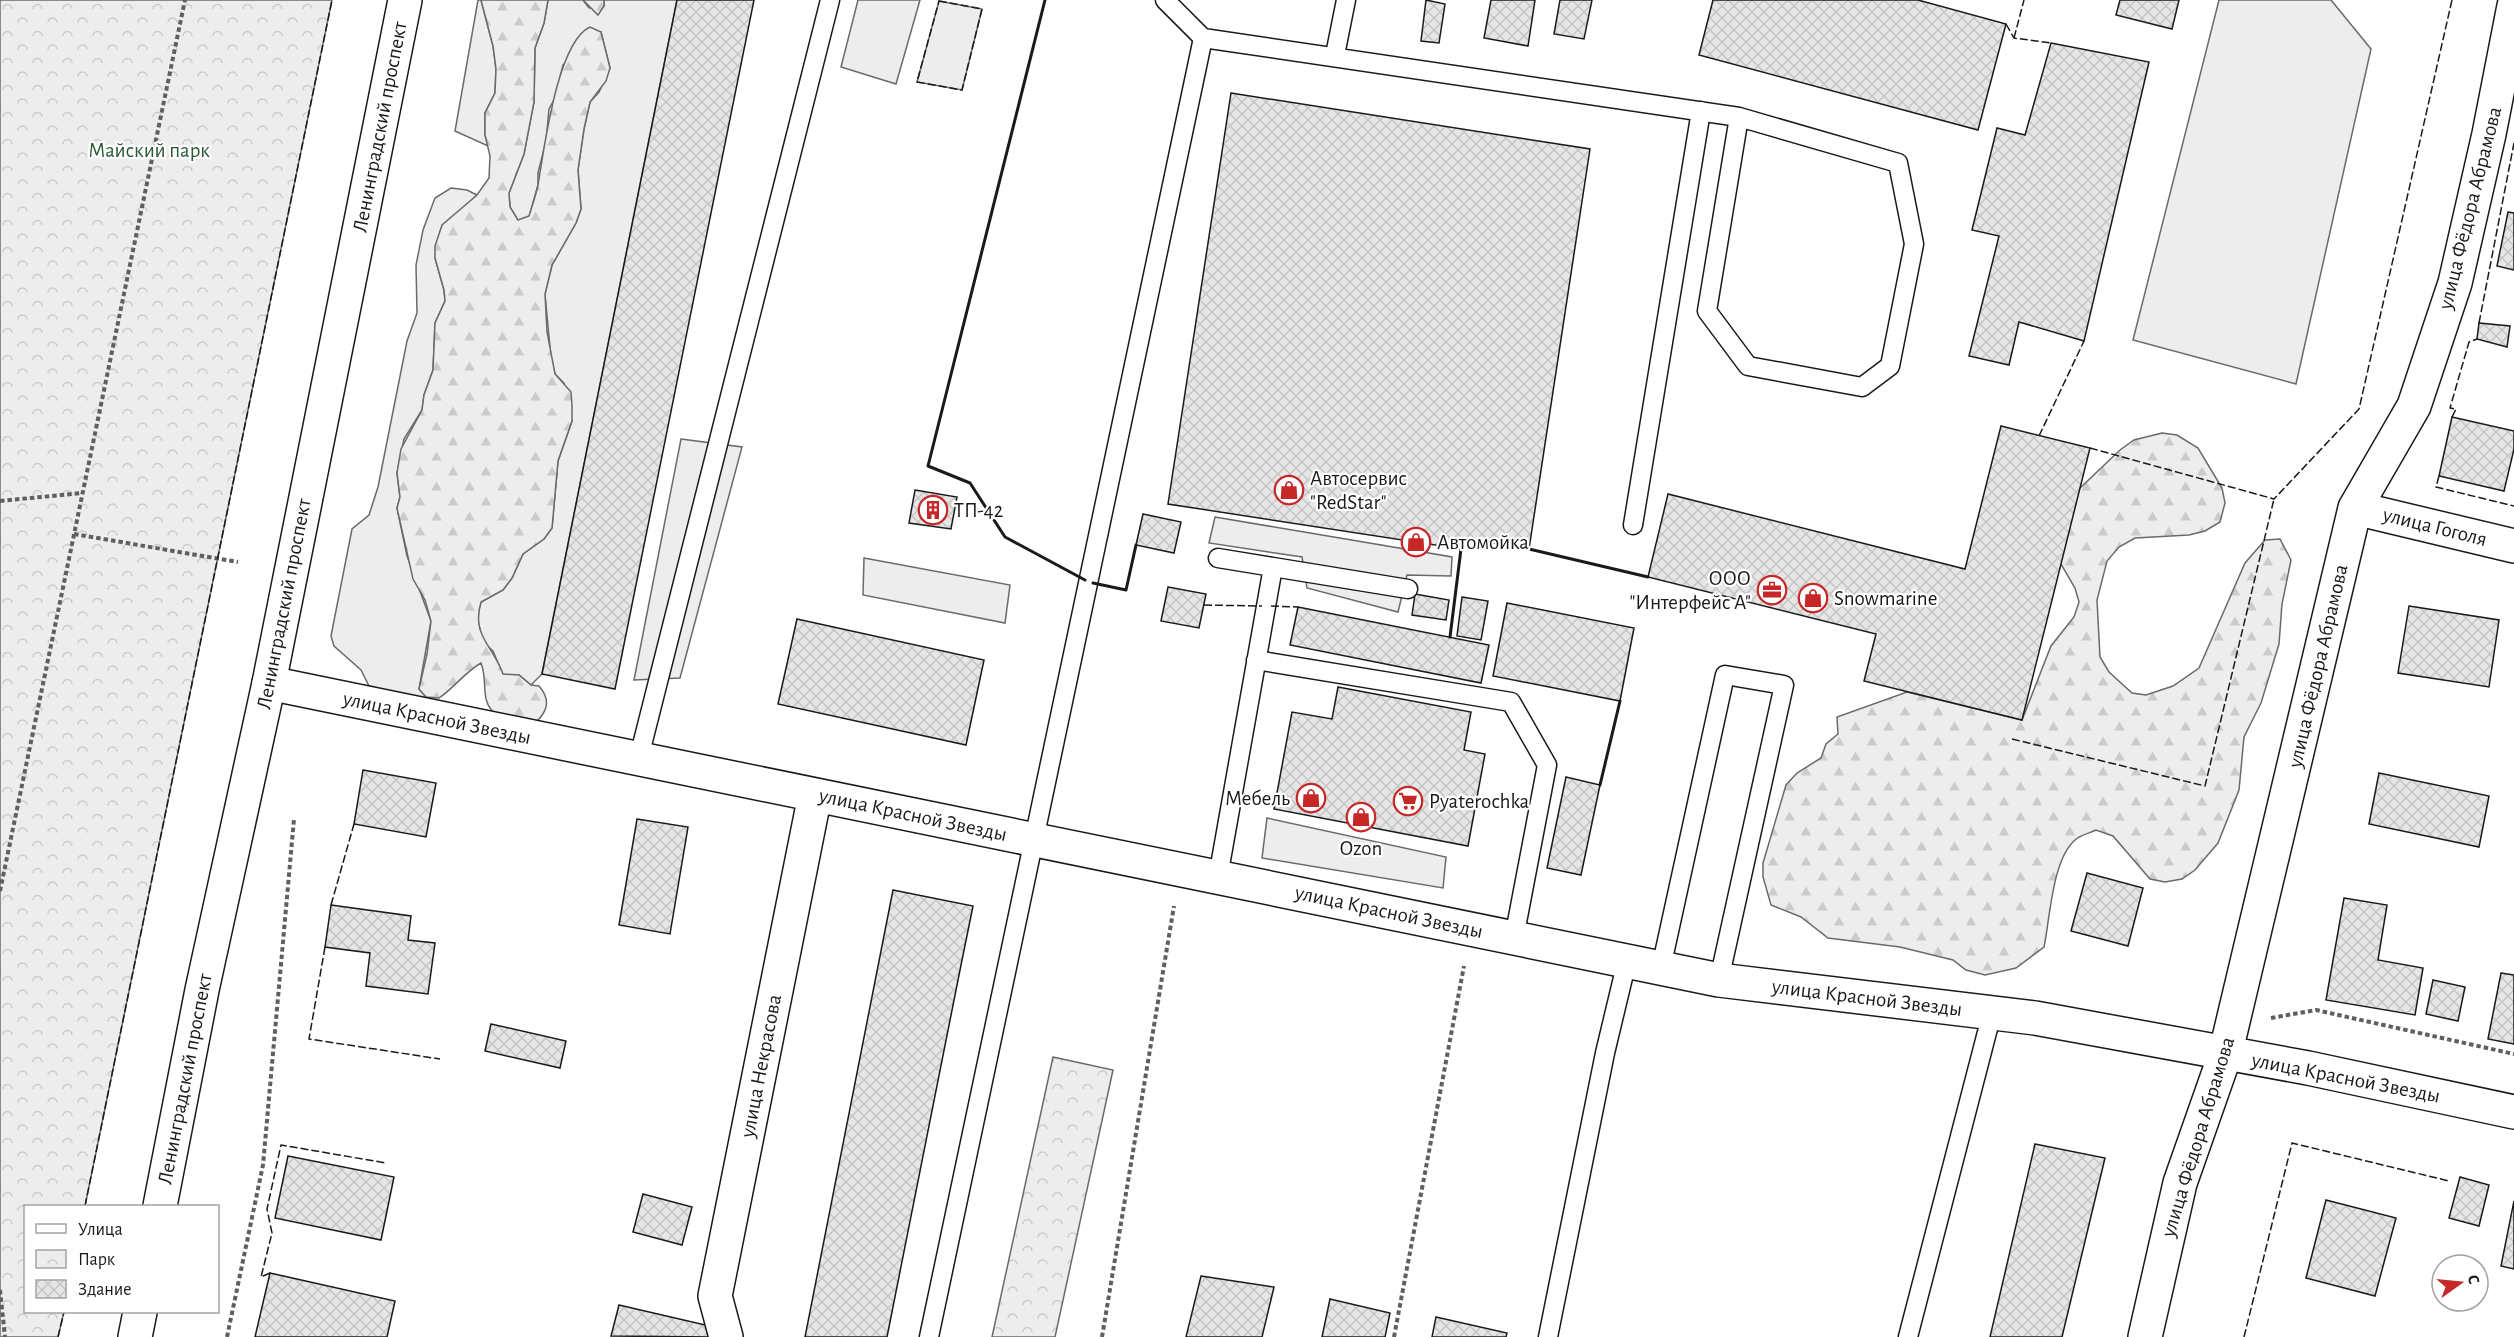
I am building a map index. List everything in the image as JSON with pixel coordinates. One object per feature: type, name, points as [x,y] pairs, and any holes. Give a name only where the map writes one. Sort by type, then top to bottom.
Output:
[{"type":"street","name":"Ленинградский проспект","points":[[160,1205],[202,990],[269,683],[405,0]]},
{"type":"street","name":"улица Фёдора Абрамова","points":[[2145,1337],[2180,1183],[2228,1040],[2355,508],[2414,406],[2455,283],[2489,134],[2514,6]]},
{"type":"street","name":"улица Гоголя","points":[[2355,508],[2514,546]]},
{"type":"street","name":"улица Красной Звезды","points":[[269,683],[1719,980],[2228,1040],[2308,1068],[2514,1112]]},
{"type":"street","name":"улица Некрасова","points":[[726,1337],[715,1296],[815,795]]},
{"type":"street","points":[[135,1337],[140,1313]]},
{"type":"lane","points":[[638,760],[830,0]]},
{"type":"lane","points":[[1165,0],[1203,38],[1739,117],[1898,163],[1914,244],[1890,366],[1862,387],[1748,366],[1707,311],[1739,117]]},
{"type":"lane","points":[[1335,56],[1346,0]]},
{"type":"lane","points":[[929,1337],[1203,38]]},
{"type":"lane","points":[[1633,525],[1701,111]]},
{"type":"lane","points":[[1218,558],[1408,589]]},
{"type":"lane","points":[[1218,877],[1273,567]]},
{"type":"lane","points":[[1257,660],[1511,702],[1547,765],[1514,938]]},
{"type":"lane","points":[[1661,968],[1725,675],[1784,685],[1719,980]]},
{"type":"lane","points":[[1548,1337],[1605,1053],[1627,961]]},
{"type":"lane","points":[[1908,1337],[1992,1013]]},
{"type":"path","points":[[0,891],[185,0]]},
{"type":"path","points":[[0,501],[82,493]]},
{"type":"path","points":[[74,534],[238,562]]},
{"type":"path","points":[[227,1337],[263,1165],[294,819]]},
{"type":"path","points":[[1102,1337],[1180,870]]},
{"type":"path","points":[[1394,1337],[1471,929]]},
{"type":"path","points":[[2228,1040],[2316,1010],[2514,1054]]},
{"type":"path","points":[[0,1290],[6,1337]]},
{"type":"shaded area","points":[[478,0],[481,0],[493,46],[496,69],[495,93],[485,113],[485,135],[488,146],[455,131]]},
{"type":"shaded area","points":[[548,0],[583,0],[589,8],[604,6],[604,0],[677,0],[542,674],[531,685],[519,675],[503,675],[493,651],[483,642],[477,617],[481,602],[503,590],[512,578],[523,554],[544,539],[552,528],[558,461],[572,421],[564,383],[555,374],[551,358],[545,294],[552,265],[576,223],[581,209],[578,170],[584,129],[590,102],[599,92],[610,68],[601,32],[563,65],[555,98],[549,109],[538,185],[529,217],[518,221],[510,207],[509,193],[524,154],[534,102],[535,48],[544,23]]},
{"type":"shaded area","points":[[858,0],[920,0],[896,84],[841,67]]},
{"type":"shaded area","points":[[2219,0],[2331,0],[2371,49],[2296,384],[2133,340]]},
{"type":"shaded area","points":[[939,1],[982,9],[962,90],[917,82]]},
{"type":"shaded area","points":[[451,188],[467,190],[477,195],[469,203],[435,258],[445,301],[435,323],[433,370],[424,395],[422,410],[404,439],[397,473],[400,497],[397,508],[407,556],[431,621],[419,689],[426,697],[423,703],[369,686],[361,670],[334,646],[331,636],[352,529],[369,515],[378,487],[407,341],[417,313],[416,265],[423,230],[435,198]]},
{"type":"shaded area","points":[[681,439],[742,447],[680,678],[634,680]]},
{"type":"shaded area","points":[[1215,517],[1452,557],[1451,576],[1407,575],[1398,612],[1307,588],[1302,557],[1209,543]]},
{"type":"shaded area","points":[[864,558],[1010,585],[1005,623],[863,595]]},
{"type":"shaded area","points":[[1267,818],[1446,857],[1443,888],[1262,858]]},
{"type":"green space","name":"Майский парк","points":[[0,0],[332,0],[85,1205],[24,1205],[24,1313],[64,1313],[58,1337],[0,1337]]},
{"type":"green space","points":[[481,0],[548,0],[544,23],[535,48],[534,102],[524,154],[509,193],[510,207],[518,220],[529,216],[535,197],[548,124],[561,74],[569,53],[579,37],[590,27],[601,32],[610,68],[606,81],[590,102],[584,129],[578,170],[581,209],[576,223],[552,265],[545,294],[547,332],[555,374],[571,392],[572,406],[572,421],[558,461],[552,528],[544,539],[523,554],[512,578],[503,590],[481,602],[479,614],[481,632],[503,674],[519,675],[531,685],[539,686],[546,697],[544,713],[530,727],[500,717],[490,708],[486,701],[481,663],[439,698],[426,697],[419,689],[431,621],[425,600],[413,579],[397,508],[400,497],[397,473],[401,449],[422,410],[424,395],[433,370],[435,323],[445,301],[435,258],[435,246],[442,225],[477,195],[489,178],[490,156],[485,135],[485,113],[495,93],[496,69],[493,46]]},
{"type":"green space","points":[[583,0],[604,0],[604,6],[598,15]]},
{"type":"green space","points":[[2162,433],[2177,435],[2198,448],[2222,488],[2225,503],[2220,522],[2205,531],[2189,535],[2135,538],[2119,547],[2107,561],[2097,600],[2100,657],[2109,672],[2132,693],[2146,695],[2173,686],[2199,668],[2245,563],[2265,540],[2280,539],[2291,560],[2282,604],[2279,644],[2261,703],[2244,737],[2239,790],[2218,843],[2195,870],[2182,879],[2165,882],[2150,879],[2113,836],[2096,830],[2080,837],[2067,849],[2061,861],[2053,890],[2044,947],[2016,968],[1985,975],[1966,970],[1953,960],[1900,947],[1828,938],[1801,917],[1771,905],[1763,877],[1763,863],[1786,785],[1797,773],[1821,758],[1826,744],[1838,734],[1837,717],[1907,692],[2022,720],[2051,646],[2074,617],[2079,602],[2075,588],[2058,559],[2077,491],[2120,450],[2134,440]]},
{"type":"green space","points":[[1053,1057],[1113,1070],[1055,1337],[992,1337]]},
{"type":"building","points":[[677,0],[754,0],[615,689],[542,674]]},
{"type":"building","points":[[1426,0],[1445,4],[1439,43],[1421,41]]},
{"type":"building","points":[[1491,0],[1535,0],[1528,46],[1484,38]]},
{"type":"building","points":[[1560,0],[1592,0],[1584,39],[1554,34]]},
{"type":"building","points":[[1713,0],[1918,0],[2006,24],[1978,130],[1699,55]]},
{"type":"building","points":[[2120,0],[2179,0],[2172,29],[2116,15]]},
{"type":"building","points":[[2051,43],[2149,62],[2084,341],[2019,322],[2009,365],[1969,356],[1999,236],[1972,230],[1997,128],[2025,135]]},
{"type":"building","points":[[1231,93],[1590,149],[1529,549],[1463,538],[1461,549],[1168,504]]},
{"type":"building","points":[[2508,212],[2514,213],[2514,270],[2497,266]]},
{"type":"building","points":[[2479,323],[2510,326],[2507,347],[2477,339]]},
{"type":"building","points":[[2452,417],[2514,431],[2514,449],[2504,491],[2439,476]]},
{"type":"building","points":[[2001,426],[2090,448],[2022,720],[1864,681],[1876,634],[1648,577],[1668,494],[1965,569]]},
{"type":"building","name":"ТП-42","points":[[915,490],[957,497],[951,529],[909,523]]},
{"type":"building","points":[[1143,514],[1181,522],[1174,553],[1136,545]]},
{"type":"building","points":[[1168,587],[1206,594],[1199,628],[1161,621]]},
{"type":"building","points":[[1415,594],[1449,600],[1446,620],[1412,615]]},
{"type":"building","points":[[1462,597],[1488,601],[1481,640],[1457,636]]},
{"type":"building","points":[[1507,603],[1634,628],[1620,701],[1493,676]]},
{"type":"building","points":[[2409,606],[2499,620],[2489,687],[2398,673]]},
{"type":"building","points":[[1298,607],[1489,645],[1481,683],[1290,645]]},
{"type":"building","points":[[797,619],[984,660],[966,745],[778,704]]},
{"type":"building","points":[[1338,687],[1471,712],[1464,750],[1485,754],[1468,846],[1274,809],[1292,712],[1332,719]]},
{"type":"building","points":[[363,770],[436,783],[426,837],[354,824]]},
{"type":"building","points":[[2379,773],[2489,796],[2479,847],[2369,824]]},
{"type":"building","points":[[1566,777],[1600,785],[1581,875],[1547,868]]},
{"type":"building","points":[[637,819],[688,827],[670,934],[619,925]]},
{"type":"building","points":[[2087,873],[2143,888],[2128,946],[2071,931]]},
{"type":"building","points":[[893,890],[973,906],[887,1337],[805,1337]]},
{"type":"building","points":[[2344,898],[2387,905],[2378,960],[2423,968],[2415,1015],[2326,1000]]},
{"type":"building","points":[[331,905],[411,916],[408,940],[435,943],[428,994],[366,986],[370,953],[325,947]]},
{"type":"building","points":[[2501,973],[2514,975],[2514,1044],[2488,1039]]},
{"type":"building","points":[[2433,980],[2465,987],[2458,1021],[2426,1014]]},
{"type":"building","points":[[491,1024],[566,1041],[560,1068],[485,1051]]},
{"type":"building","points":[[2035,1144],[2105,1158],[2062,1337],[1990,1337]]},
{"type":"building","points":[[288,1156],[394,1177],[381,1240],[275,1218]]},
{"type":"building","points":[[2460,1177],[2489,1185],[2479,1226],[2449,1218]]},
{"type":"building","points":[[643,1194],[692,1207],[682,1245],[633,1232]]},
{"type":"building","points":[[2326,1200],[2396,1218],[2375,1296],[2306,1278]]},
{"type":"building","points":[[2514,1201],[2514,1269],[2501,1266]]},
{"type":"building","points":[[270,1273],[395,1301],[387,1337],[255,1337]]},
{"type":"building","points":[[1201,1276],[1274,1287],[1262,1337],[1186,1337]]},
{"type":"building","points":[[1330,1299],[1390,1313],[1385,1337],[1322,1337]]},
{"type":"building","points":[[619,1305],[714,1327],[712,1337],[611,1336]]},
{"type":"building","points":[[1436,1317],[1507,1333],[1506,1337],[1432,1337]]},
{"type":"fence","points":[[85,1205],[332,0]]},
{"type":"fence","points":[[2014,38],[2024,0]]},
{"type":"fence","points":[[2090,448],[2274,499],[2359,409],[2452,0]]},
{"type":"fence","points":[[939,1],[982,9],[962,90],[917,82],[939,1]]},
{"type":"fence","points":[[2006,24],[2014,38],[2051,43]]},
{"type":"fence","points":[[2479,323],[2514,143]]},
{"type":"fence","points":[[2452,417],[2456,409],[2450,408],[2469,342],[2477,339]]},
{"type":"fence","points":[[2039,436],[2084,341]]},
{"type":"fence","points":[[2439,476],[2436,487],[2514,506]]},
{"type":"fence","points":[[2012,739],[2205,786],[2274,499]]},
{"type":"fence","points":[[1204,605],[1262,606]]},
{"type":"fence","points":[[1271,606],[1298,607]]},
{"type":"fence","points":[[331,905],[354,824]]},
{"type":"fence","points":[[325,947],[309,1039],[440,1059]]},
{"type":"fence","points":[[2244,1337],[2292,1143],[2449,1181]]},
{"type":"fence","points":[[270,1273],[261,1277],[272,1233],[267,1209],[281,1145],[386,1163]]},
{"type":"fence","points":[[58,1337],[64,1313]]},
{"type":"wall","points":[[1045,0],[928,466],[970,483],[1005,537],[1085,580]]},
{"type":"wall","points":[[1093,583],[1126,590],[1136,545]]},
{"type":"wall","points":[[1450,637],[1461,549]]},
{"type":"wall","points":[[1529,549],[1648,577]]},
{"type":"wall","points":[[1600,785],[1620,701]]},
{"type":"place","name":"Автосервис \"RedStar\"","points":[[1289,490]]},
{"type":"place","name":"ТП-42","points":[[933,510]]},
{"type":"place","name":"Автомойка","points":[[1416,542]]},
{"type":"place","name":"ООО \"Интерфейс А\"","points":[[1772,590]]},
{"type":"place","name":"Snowmarine","points":[[1813,598]]},
{"type":"place","name":"Мебель","points":[[1311,798]]},
{"type":"place","name":"Pyaterochka","points":[[1408,801]]},
{"type":"place","name":"Ozon","points":[[1361,817]]}]
